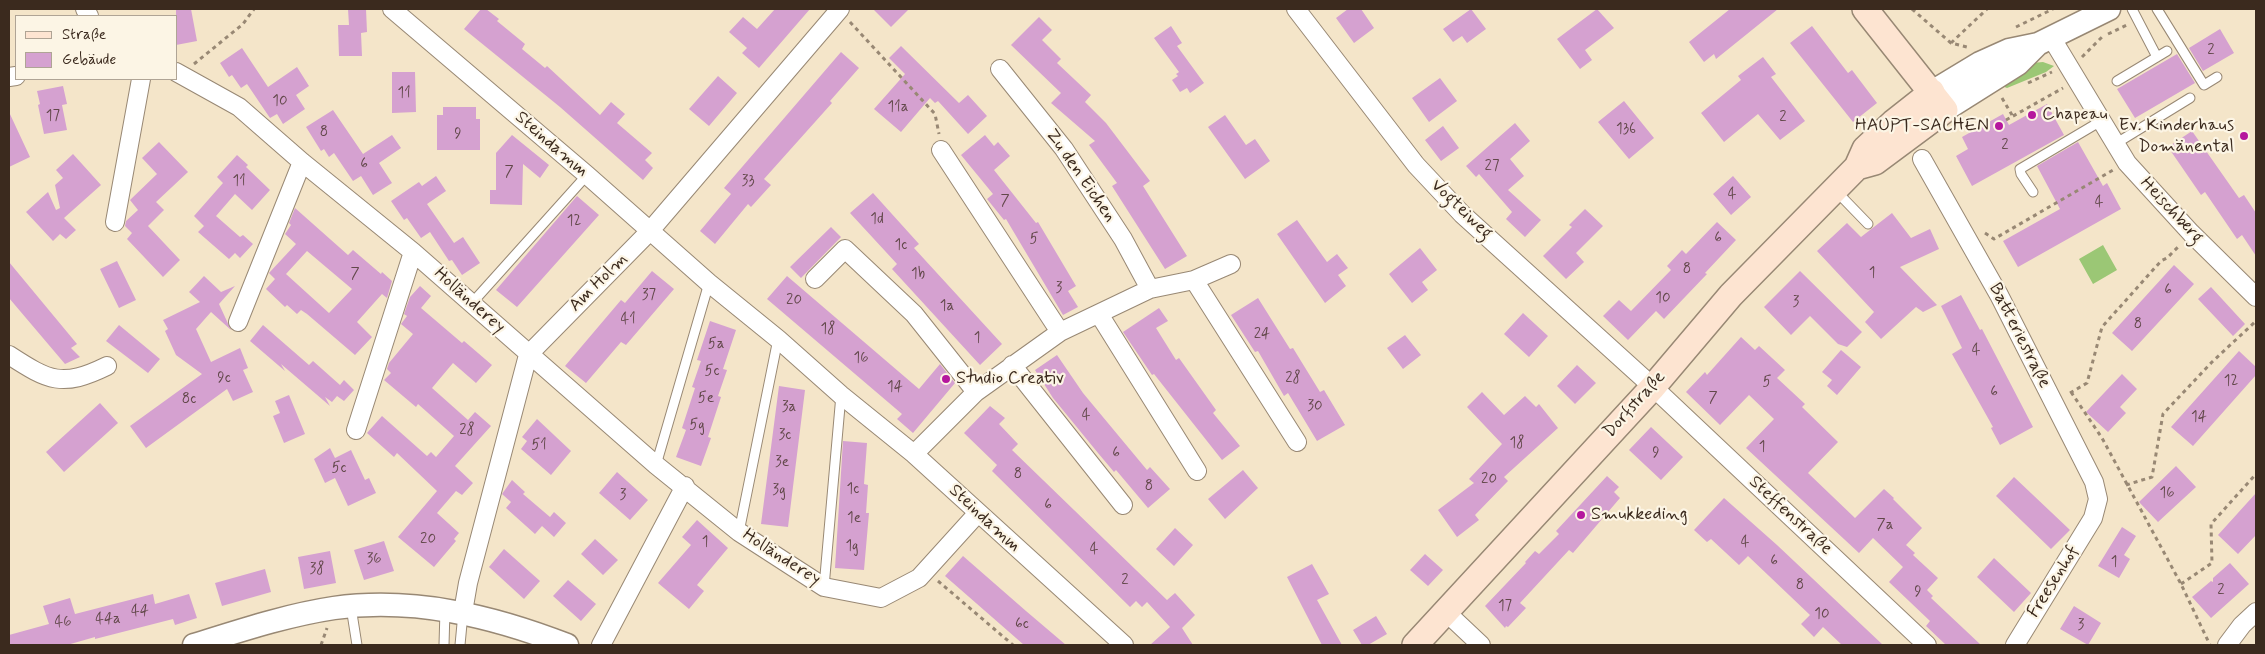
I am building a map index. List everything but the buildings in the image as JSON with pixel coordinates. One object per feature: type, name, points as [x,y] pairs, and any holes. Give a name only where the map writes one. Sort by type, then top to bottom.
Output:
[{"type":"main road","points":[[1865,9],[1939,101]]},
{"type":"main road","name":"Dorfstraße","points":[[1415,645],[1653,387],[1731,295],[1834,189],[1858,167],[1865,149],[1894,122],[1939,101]]},
{"type":"street","name":"Steindamm","points":[[392,9],[587,175],[649,232],[778,339],[841,396],[914,454],[977,514],[1124,645]]},
{"type":"street","name":"Am Holm","points":[[528,354],[649,232],[840,9]]},
{"type":"street","name":"Vogteiweg","points":[[1296,9],[1416,166],[1462,214],[1653,387]]},
{"type":"street","points":[[1939,101],[1958,74],[2009,50],[2045,41],[2087,14],[2109,9]]},
{"type":"street","name":"Heischberg","points":[[2045,41],[2076,81],[2114,144],[2149,189],[2190,233],[2256,297]]},
{"type":"street","name":"Zu den Eichen","points":[[1000,69],[1064,149],[1124,238],[1150,289]]},
{"type":"street","name":"Holländerey","points":[[179,73],[239,107],[302,162],[413,252],[656,465],[685,486],[739,532],[824,587],[881,598],[919,578],[977,514]]},
{"type":"street","points":[[115,222],[141,80]]},
{"type":"street","points":[[941,150],[1060,332]]},
{"type":"street","name":"Batteriestraße","points":[[1922,158],[1999,295],[2094,482],[2098,500],[2093,518]]},
{"type":"street","points":[[238,322],[302,162]]},
{"type":"street","points":[[815,279],[845,249],[914,314],[976,392]]},
{"type":"street","name":"Holländerey","points":[[356,430],[413,252]]},
{"type":"street","points":[[914,454],[976,392],[1060,332],[1150,289],[1194,280],[1231,264]]},
{"type":"street","points":[[1194,280],[1297,442]]},
{"type":"street","points":[[1099,314],[1197,471]]},
{"type":"street","points":[[454,611],[468,582],[528,354]]},
{"type":"street","points":[[9,355],[33,371],[62,380],[86,376],[107,366]]},
{"type":"street","points":[[1012,365],[1123,505]]},
{"type":"street","name":"Steffenstraße","points":[[1653,387],[1927,645]]},
{"type":"street","points":[[602,645],[685,486]]},
{"type":"street","name":"Freesenhof","points":[[2015,645],[2093,518]]},
{"type":"street","points":[[194,645],[289,618],[333,608],[410,605],[454,611],[522,627],[567,645]]},
{"type":"street","points":[[1446,612],[1481,645]]},
{"type":"street","points":[[2227,645],[2242,625],[2256,612]]},
{"type":"lane","points":[[2132,9],[2157,57]]},
{"type":"lane","points":[[2158,9],[2204,85],[2218,77]]},
{"type":"lane","points":[[2117,81],[2167,51]]},
{"type":"lane","points":[[2114,144],[2190,98]]},
{"type":"lane","points":[[2033,192],[2020,170],[2101,121]]},
{"type":"lane","points":[[472,303],[587,175]]},
{"type":"lane","points":[[1834,189],[1868,224]]},
{"type":"lane","points":[[656,465],[709,283]]},
{"type":"lane","points":[[739,532],[778,339]]},
{"type":"lane","points":[[824,587],[841,396]]},
{"type":"lane","points":[[351,607],[357,645]]},
{"type":"lane","points":[[444,645],[454,611]]},
{"type":"lane","points":[[454,611],[460,645]]},
{"type":"path","points":[[179,73],[243,24],[254,9]]},
{"type":"path","points":[[840,9],[935,114],[941,150]]},
{"type":"path","points":[[1912,9],[1950,43],[1971,48]]},
{"type":"path","points":[[1950,43],[1988,9]]},
{"type":"path","points":[[2006,120],[2076,81]]},
{"type":"path","points":[[2000,95],[2012,115]]},
{"type":"path","points":[[1986,234],[1994,239],[2099,178]]},
{"type":"path","points":[[2176,249],[2161,261],[2102,327],[2087,383],[2073,391],[2102,438],[2181,584],[2210,645]]},
{"type":"path","points":[[2126,485],[2152,477],[2163,414],[2212,362],[2256,321]]},
{"type":"path","points":[[2181,584],[2212,563],[2211,524],[2256,474]]},
{"type":"path","points":[[926,570],[1013,645]]},
{"type":"green space","points":[[2043,62],[2054,66],[2046,72],[2007,88],[2002,86],[2032,63]]},
{"type":"green space","points":[[2103,245],[2117,270],[2093,284],[2079,259]]},
{"type":"place","name":"Chapeau","points":[[2032,115]]},
{"type":"place","name":"HAUPT-SACHEN","points":[[1999,126]]},
{"type":"place","name":"Ev. Kinderhaus Domänental","points":[[2244,136]]},
{"type":"place","name":"Studio Creativ","points":[[946,379]]},
{"type":"place","name":"Smukkeding","points":[[1581,515]]}]
